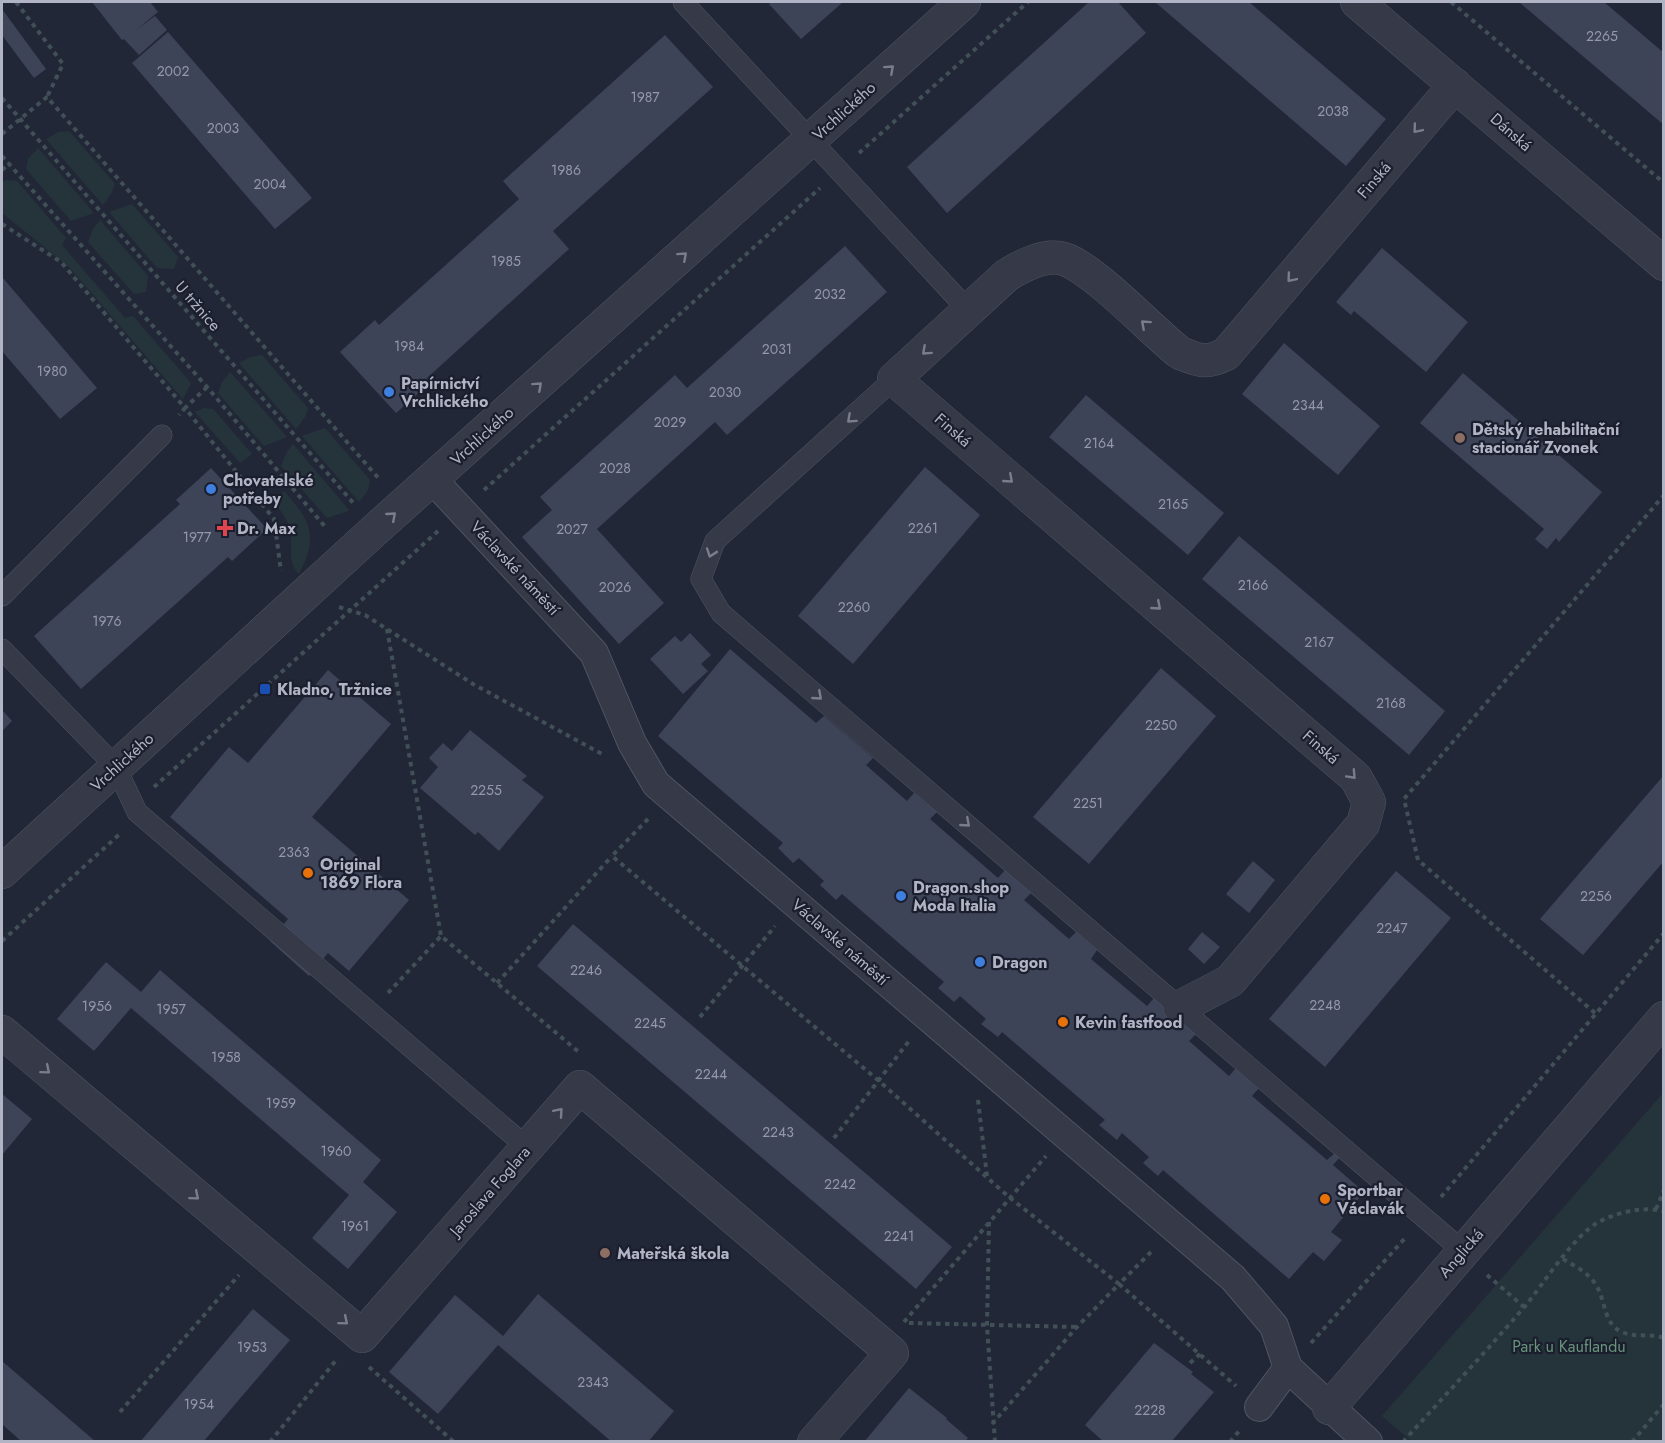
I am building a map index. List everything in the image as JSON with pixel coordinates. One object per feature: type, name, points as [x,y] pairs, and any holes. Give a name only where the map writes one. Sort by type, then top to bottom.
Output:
[{"type":"street","name":"Vrchlického","points":[[2,872],[376,529],[964,2]]},
{"type":"street","name":"Dánská","points":[[1357,2],[1664,264]]},
{"type":"street","name":"Finská","points":[[1180,1007],[1230,981],[1363,824],[1369,802],[1356,778],[894,380],[1007,275],[1025,264],[1062,258],[1082,267],[1180,353],[1197,360],[1211,361],[1226,354],[1455,85]]},
{"type":"street","name":"Václavské náměstí","points":[[433,480],[594,653],[632,743],[656,784],[1233,1278],[1274,1326],[1288,1368]]},
{"type":"street","name":"Anglická","points":[[1329,1408],[1664,1018]]},
{"type":"street","name":"Jaroslava Foglara","points":[[2,1032],[362,1336],[580,1088],[892,1353],[814,1442]]},
{"type":"street","points":[[1259,1407],[1288,1368],[1368,1442]]},
{"type":"lane","points":[[683,2],[810,142],[969,311]]},
{"type":"lane","points":[[894,380],[715,541],[702,579],[721,613],[1463,1251]]},
{"type":"lane","points":[[2,596],[162,435]]},
{"type":"lane","points":[[2,649],[116,767],[137,812],[528,1148]]},
{"type":"path","points":[[2,134],[47,97],[63,64],[16,2]]},
{"type":"path","points":[[2,941],[125,830],[154,787],[1028,2]]},
{"type":"path","points":[[1452,2],[1664,183]]},
{"type":"path","points":[[47,97],[403,506]]},
{"type":"path","name":"U tržnice","points":[[2,98],[376,529]]},
{"type":"path","points":[[2,156],[207,387],[349,555]]},
{"type":"path","points":[[2,171],[10,163]]},
{"type":"path","points":[[2,224],[61,262],[185,408],[274,519],[281,572],[305,595],[365,615],[473,684],[604,755]]},
{"type":"path","points":[[162,435],[207,387]]},
{"type":"path","points":[[1595,1013],[1418,860],[1404,799],[1664,495]]},
{"type":"path","points":[[387,629],[441,936],[587,1059]]},
{"type":"path","points":[[497,983],[650,817]]},
{"type":"path","points":[[612,856],[742,968],[879,1081],[1009,1197],[1119,1284],[1259,1407]]},
{"type":"path","points":[[700,1017],[775,926]]},
{"type":"path","points":[[1288,1368],[1423,1218],[1664,933]]},
{"type":"path","points":[[370,1012],[441,936]]},
{"type":"path","points":[[834,1137],[915,1034]]},
{"type":"path","points":[[978,1099],[987,1176]]},
{"type":"path","points":[[903,1323],[1051,1150]]},
{"type":"path","points":[[1656,1209],[1664,1190]]},
{"type":"path","points":[[1403,1442],[1524,1307],[1581,1236],[1597,1223],[1636,1211],[1656,1209],[1664,1212]]},
{"type":"path","points":[[989,1222],[987,1326],[995,1442]]},
{"type":"path","points":[[992,1424],[1077,1327],[1162,1241]]},
{"type":"path","points":[[1463,1251],[1524,1307]]},
{"type":"path","points":[[1563,1258],[1583,1272],[1596,1285],[1606,1315],[1615,1328],[1623,1333],[1664,1338]]},
{"type":"path","points":[[120,1412],[242,1271]]},
{"type":"path","points":[[894,1316],[903,1323],[1077,1327]]},
{"type":"path","points":[[1191,1364],[1200,1354]]},
{"type":"path","points":[[270,1442],[340,1356]]},
{"type":"path","points":[[365,1363],[454,1442]]},
{"type":"path","points":[[1632,1442],[1664,1404]]},
{"type":"green space","points":[[69,131],[115,184],[103,205],[46,139],[59,132]]},
{"type":"green space","points":[[38,148],[94,213],[71,221],[26,169],[28,159]]},
{"type":"green space","points":[[17,181],[66,238],[62,245],[125,318],[133,316],[191,383],[183,399],[69,267],[2,213],[2,182]]},
{"type":"green space","points":[[132,204],[178,257],[174,269],[157,268],[109,212]]},
{"type":"green space","points":[[100,220],[148,276],[146,292],[134,294],[88,242],[93,229]]},
{"type":"green space","points":[[262,355],[308,408],[305,417],[296,429],[239,363]]},
{"type":"green space","points":[[230,372],[287,437],[264,446],[218,393],[222,382]]},
{"type":"green space","points":[[204,408],[213,409],[252,454],[240,463],[195,412]]},
{"type":"green space","points":[[325,428],[370,480],[368,490],[359,502],[302,436]]},
{"type":"green space","points":[[293,444],[348,511],[327,518],[281,466]]},
{"type":"green space","points":[[284,491],[301,512],[309,529],[309,549],[299,574],[291,558],[289,525],[273,501]]},
{"type":"green space","name":"Park u Kauflandu","points":[[1663,1093],[1663,1441],[1411,1441],[1382,1416]]},
{"type":"building","points":[[92,2],[150,2],[158,12],[136,30],[155,16],[167,30],[139,55],[124,39],[122,40]]},
{"type":"building","points":[[771,2],[843,2],[801,39],[769,4]]},
{"type":"building","points":[[1089,2],[1118,2],[1146,33],[947,213],[907,167]]},
{"type":"building","points":[[1155,2],[1249,2],[1386,119],[1346,166]]},
{"type":"building","points":[[1519,2],[1604,2],[1664,53],[1664,125]]},
{"type":"building","points":[[2,9],[46,69],[34,78],[2,35]]},
{"type":"building","points":[[168,32],[312,198],[275,229],[132,63]]},
{"type":"building","points":[[665,35],[713,87],[553,231],[569,249],[427,378],[431,382],[396,413],[340,352],[375,320],[379,325],[519,199],[503,181]]},
{"type":"building","points":[[845,246],[887,292],[727,435],[715,422],[597,529],[664,603],[619,644],[522,537],[552,510],[540,497],[675,375],[687,388]]},
{"type":"building","points":[[1382,248],[1468,322],[1426,372],[1354,311],[1351,315],[1336,302]]},
{"type":"building","points":[[2,277],[97,388],[60,419],[2,351]]},
{"type":"building","points":[[1284,343],[1380,426],[1338,475],[1242,394]]},
{"type":"building","points":[[1463,373],[1602,492],[1559,542],[1556,538],[1547,549],[1535,539],[1544,529],[1420,423]]},
{"type":"building","points":[[1086,395],[1224,513],[1188,555],[1049,437]]},
{"type":"building","points":[[925,467],[980,515],[853,664],[798,616]]},
{"type":"building","points":[[211,468],[267,529],[232,561],[228,557],[81,689],[34,636],[180,504],[176,500]]},
{"type":"building","points":[[1239,536],[1445,711],[1409,755],[1202,579]]},
{"type":"building","points":[[690,633],[711,655],[701,664],[708,671],[683,694],[650,659],[675,636],[681,642]]},
{"type":"building","points":[[730,649],[816,723],[824,716],[873,758],[866,765],[907,801],[914,793],[937,812],[930,819],[998,878],[1005,870],[1031,893],[1024,900],[1069,939],[1076,932],[1097,950],[1091,959],[1147,1006],[1154,998],[1196,1034],[1189,1041],[1229,1076],[1236,1068],[1259,1088],[1252,1096],[1327,1160],[1335,1153],[1340,1157],[1333,1165],[1364,1192],[1331,1232],[1342,1240],[1324,1261],[1313,1252],[1289,1279],[1163,1170],[1158,1176],[1143,1163],[1149,1157],[1122,1133],[1117,1140],[1099,1125],[1105,1120],[1002,1032],[998,1037],[981,1024],[986,1019],[960,996],[954,1002],[938,988],[944,982],[842,894],[836,900],[820,885],[824,881],[799,858],[793,863],[778,848],[783,843],[658,736]]},
{"type":"building","points":[[1161,668],[1216,716],[1089,864],[1033,817]]},
{"type":"building","points":[[328,670],[391,724],[312,817],[409,900],[349,971],[328,953],[309,976],[270,941],[288,919],[170,817],[229,747],[248,763]]},
{"type":"building","points":[[2,710],[12,721],[2,731]]},
{"type":"building","points":[[470,730],[527,776],[522,780],[544,797],[499,851],[478,832],[475,835],[420,788],[438,767],[429,758],[443,743],[452,751]]},
{"type":"building","points":[[1664,775],[1664,861],[1583,955],[1540,919]]},
{"type":"building","points":[[1253,861],[1275,880],[1249,913],[1226,894]]},
{"type":"building","points":[[1396,871],[1451,918],[1325,1067],[1269,1019]]},
{"type":"building","points":[[573,924],[952,1247],[916,1289],[537,966]]},
{"type":"building","points":[[1202,932],[1220,947],[1204,964],[1188,949]]},
{"type":"building","points":[[106,962],[141,992],[160,970],[381,1160],[363,1182],[397,1212],[348,1269],[312,1238],[349,1195],[131,1008],[94,1051],[57,1019]]},
{"type":"building","points":[[2,1094],[32,1119],[2,1155]]},
{"type":"building","points":[[538,1294],[674,1411],[648,1442],[612,1442],[498,1345],[438,1414],[389,1372],[455,1295],[503,1336]]},
{"type":"building","points":[[253,1309],[290,1340],[203,1442],[140,1442]]},
{"type":"building","points":[[1154,1343],[1193,1372],[1191,1374],[1214,1392],[1171,1442],[1104,1442],[1085,1425]]},
{"type":"building","points":[[2,1361],[96,1442],[22,1442],[2,1424]]},
{"type":"building","points":[[909,1388],[968,1438],[965,1442],[864,1442]]},
{"type":"place","name":"Papírnictví Vrchlického","points":[[389,392]]},
{"type":"place","name":"Dětský rehabilitační stacionář Zvonek","points":[[1460,438]]},
{"type":"place","name":"Chovatelské potřeby","points":[[211,489]]},
{"type":"place","name":"Dr. Max","points":[[225,528]]},
{"type":"place","name":"Kladno, Tržnice","points":[[265,689]]},
{"type":"place","name":"Original 1869 Flora","points":[[308,873]]},
{"type":"place","name":"Dragon.shop Moda Italia","points":[[901,896]]},
{"type":"place","name":"Dragon","points":[[980,962]]},
{"type":"place","name":"Kevin fastfood","points":[[1063,1022]]},
{"type":"place","name":"Sportbar Václavák","points":[[1325,1199]]},
{"type":"place","name":"Mateřská škola","points":[[605,1253]]}]
